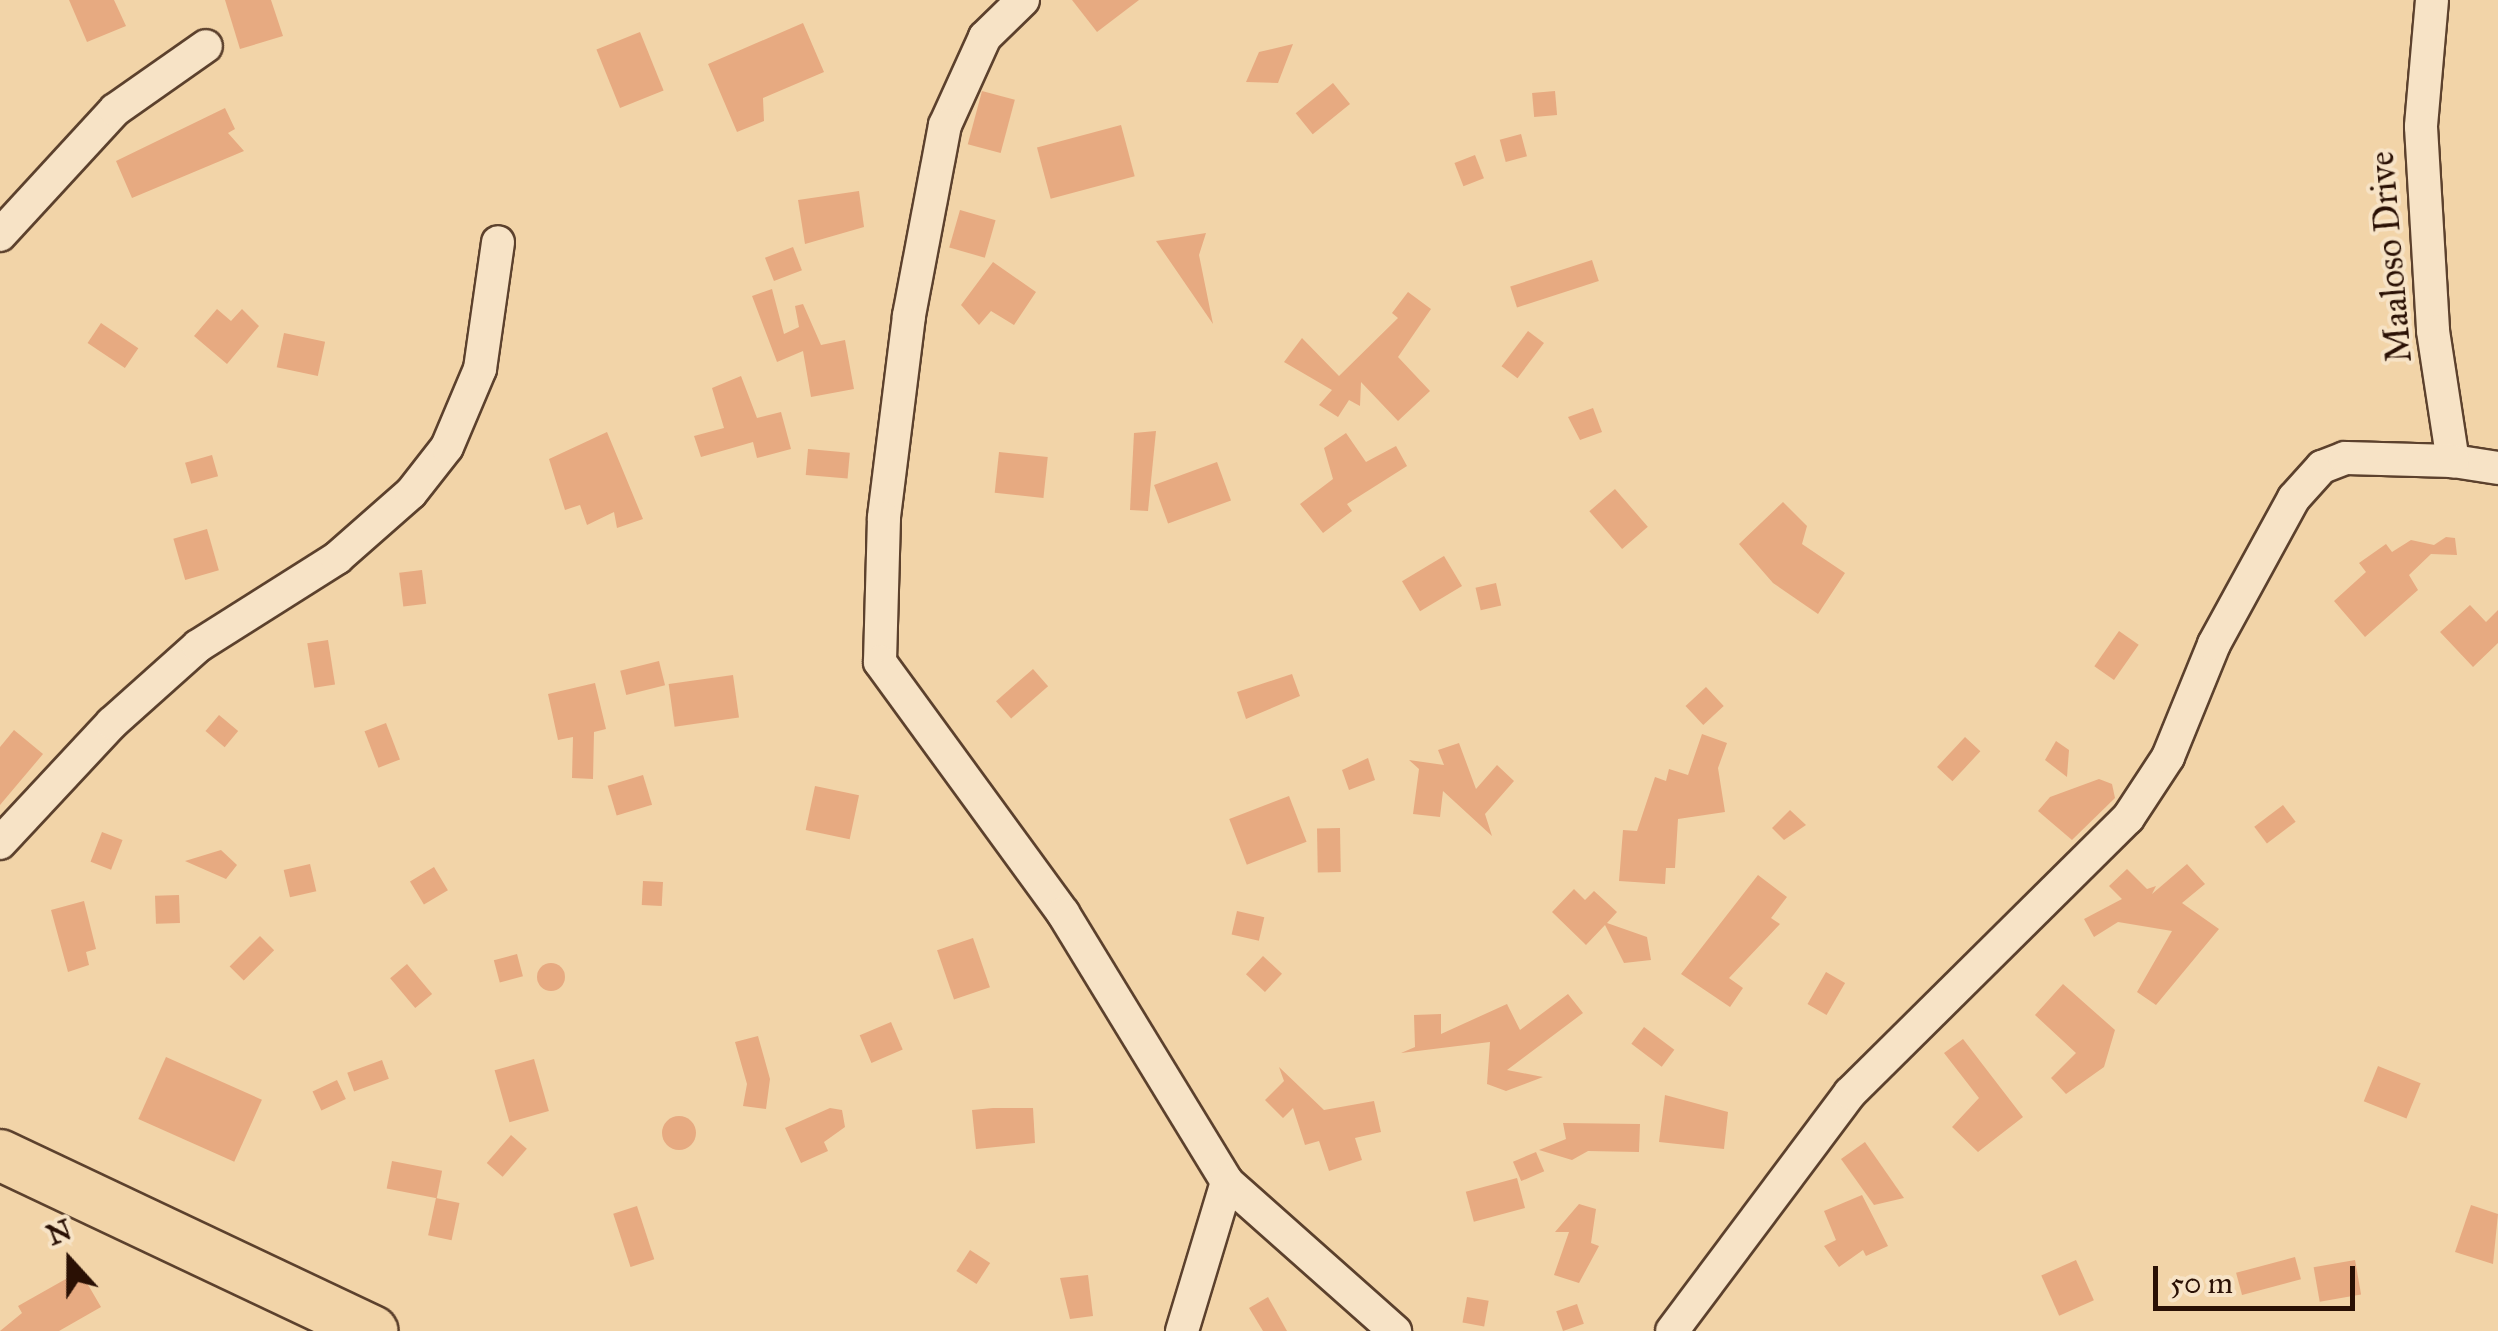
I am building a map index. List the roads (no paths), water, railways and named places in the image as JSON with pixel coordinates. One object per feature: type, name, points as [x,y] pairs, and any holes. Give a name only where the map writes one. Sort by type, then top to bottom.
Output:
[{"type":"main road","points":[[0,1155],[372,1331]]},
{"type":"street","points":[[1023,0],[985,37],[945,125],[909,316],[884,518],[880,662],[1063,914],[1227,1182],[1395,1331]]},
{"type":"street","name":"Maaloso Drive","points":[[2432,0],[2421,127],[2434,331],[2453,461]]},
{"type":"street","points":[[0,235],[115,110],[206,46]]},
{"type":"street","points":[[0,844],[112,722],[198,646],[337,558],[411,493],[447,447],[480,369],[498,242]]},
{"type":"street","points":[[1672,1331],[1850,1093],[2128,818],[2168,757],[2208,658],[2294,498],[2322,467],[2345,458],[2453,461],[2498,468]]},
{"type":"street","points":[[1182,1331],[1227,1182]]}]
